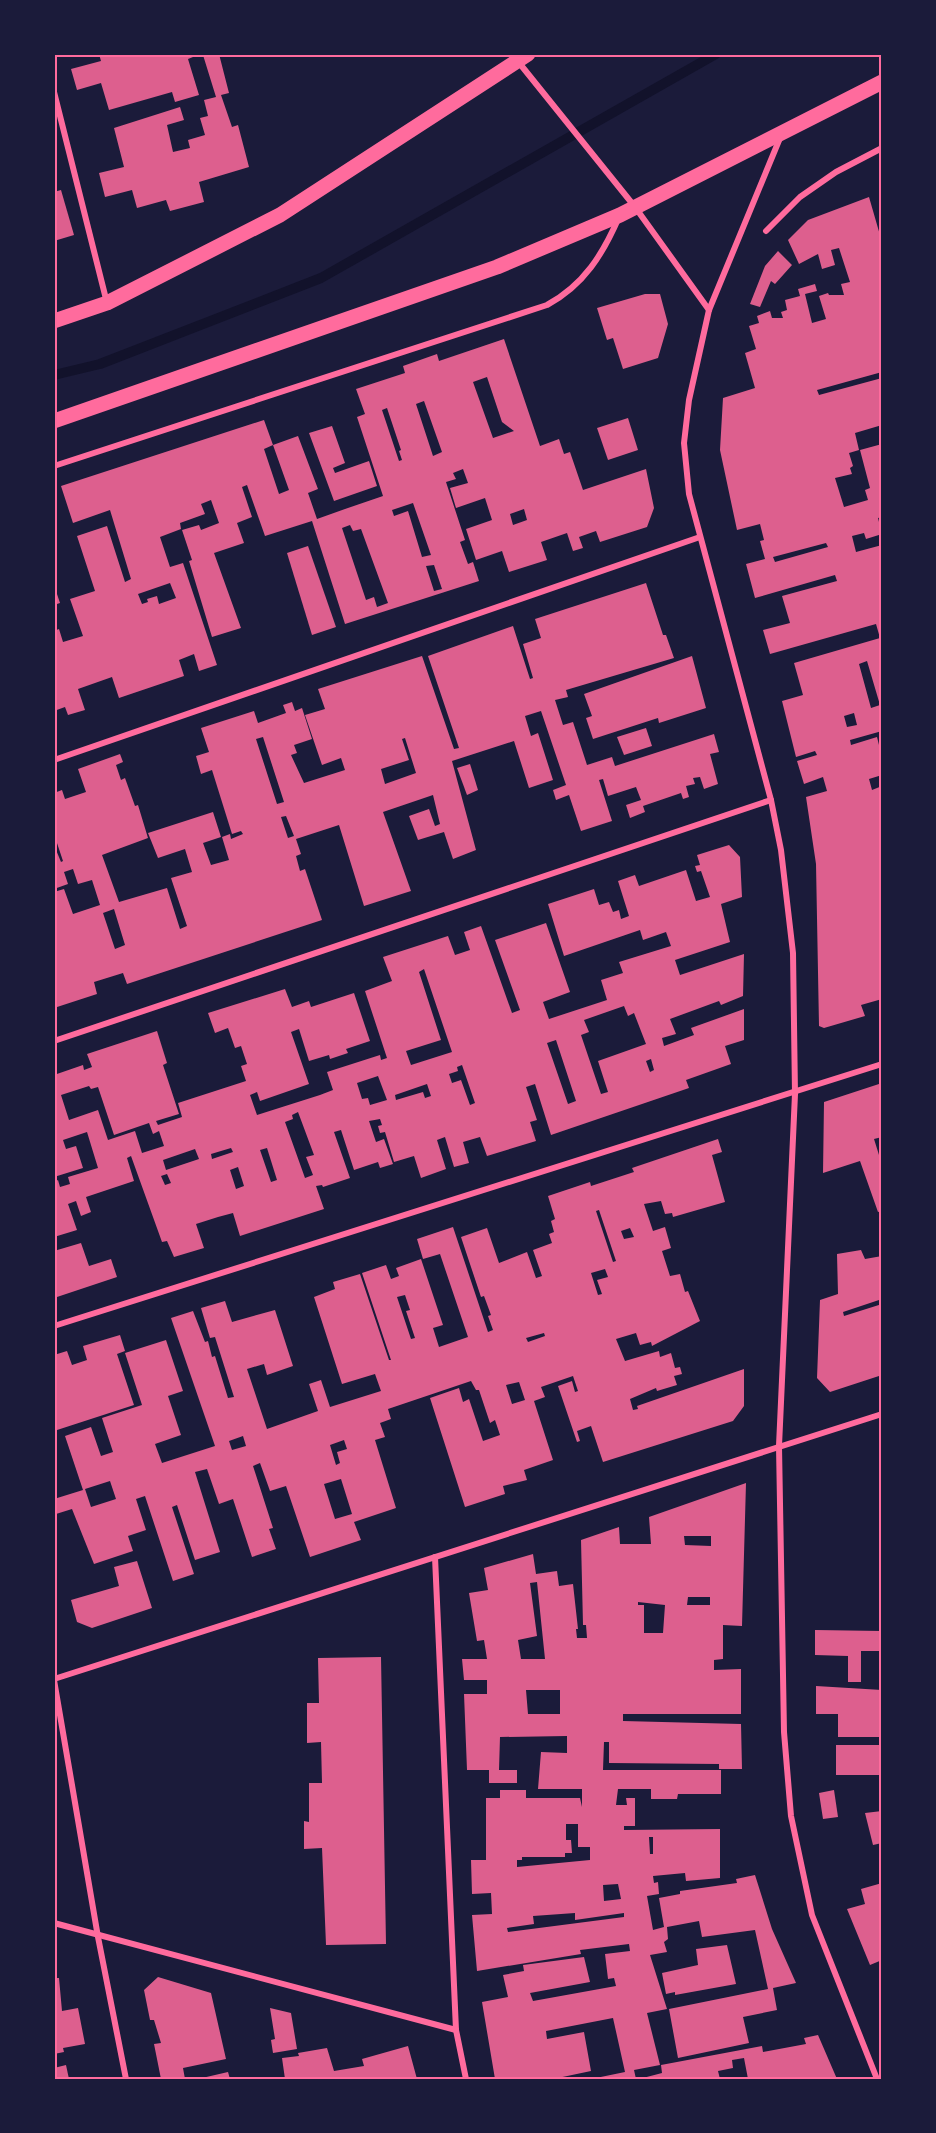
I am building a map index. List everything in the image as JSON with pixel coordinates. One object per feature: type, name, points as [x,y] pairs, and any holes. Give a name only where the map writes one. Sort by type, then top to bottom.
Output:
[{"type":"main road","points":[[54,321],[107,303],[280,215],[519,56]]},
{"type":"main road","points":[[54,421],[497,267],[620,215],[782,134],[882,80]]},
{"type":"street","points":[[519,56],[538,89],[635,207],[709,310]]},
{"type":"street","points":[[54,92],[107,303]]},
{"type":"street","points":[[782,134],[709,310],[689,400],[684,443],[689,494],[771,800],[781,850],[792,941],[795,1094],[779,1446],[784,1732],[791,1816],[812,1915],[877,2079]]},
{"type":"street","points":[[766,231],[800,197],[836,172],[882,148]]},
{"type":"street","points":[[54,466],[548,305],[578,286],[609,240],[620,215]]},
{"type":"street","points":[[54,760],[700,537]]},
{"type":"street","points":[[54,1041],[771,800]]},
{"type":"street","points":[[54,1326],[795,1094],[882,1064]]},
{"type":"street","points":[[126,2079],[98,1937],[54,1679],[882,1414]]},
{"type":"street","points":[[435,1557],[456,2030],[466,2079]]},
{"type":"street","points":[[54,1923],[98,1937],[456,2030]]},
{"type":"building","points":[[99,54],[192,54],[193,57],[188,59],[199,95],[175,102],[172,92],[109,110],[101,83],[77,90],[71,69],[101,61]]},
{"type":"building","points":[[219,54],[229,93],[221,95],[232,127],[238,125],[249,167],[199,182],[204,202],[170,211],[166,200],[137,208],[132,190],[105,197],[99,173],[124,167],[114,128],[180,107],[184,120],[167,125],[173,152],[190,148],[188,140],[205,135],[200,118],[208,116],[204,100],[216,97],[203,55]]},
{"type":"building","points":[[61,190],[74,235],[54,241],[54,192]]},
{"type":"building","points":[[869,197],[882,242],[882,372],[817,390],[819,395],[882,378],[882,425],[855,433],[859,450],[849,453],[853,466],[850,468],[852,474],[835,478],[844,507],[868,500],[865,490],[870,488],[860,450],[882,444],[882,517],[878,518],[882,534],[866,539],[864,533],[852,536],[856,552],[882,545],[882,731],[850,740],[851,745],[877,737],[879,745],[882,744],[882,775],[869,779],[872,790],[882,786],[882,999],[861,1005],[865,1016],[824,1028],[819,1026],[816,864],[806,797],[827,791],[823,777],[804,784],[797,761],[817,755],[815,751],[796,757],[782,701],[803,695],[794,663],[880,638],[876,624],[770,654],[763,630],[790,623],[782,596],[837,581],[835,575],[755,598],[746,564],[765,559],[760,541],[764,540],[760,524],[737,530],[720,450],[723,398],[755,388],[745,353],[756,349],[749,326],[759,323],[757,316],[770,311],[772,318],[783,318],[781,312],[787,310],[785,300],[800,296],[798,289],[815,284],[817,291],[805,294],[812,323],[826,319],[819,296],[828,293],[829,295],[844,295],[841,284],[850,282],[839,248],[831,250],[835,265],[822,269],[818,254],[799,264],[788,240],[808,220]],"holes":[[[826,543],[828,547],[775,562],[773,557]],[[867,661],[880,705],[871,708],[859,664]],[[854,713],[857,725],[847,727],[844,716]]]},
{"type":"building","points":[[778,251],[792,265],[775,284],[771,281],[760,307],[750,304],[765,266]]},
{"type":"building","points":[[645,294],[660,294],[668,324],[658,358],[623,369],[613,338],[607,340],[597,308]]},
{"type":"building","points":[[504,339],[540,446],[559,439],[564,454],[570,452],[583,490],[646,469],[654,508],[647,527],[600,542],[596,531],[579,537],[583,548],[573,551],[567,533],[541,542],[547,560],[509,572],[502,551],[476,560],[466,529],[492,520],[485,498],[456,508],[450,488],[468,483],[463,469],[453,473],[456,479],[446,482],[465,540],[460,542],[468,564],[473,562],[479,581],[345,624],[312,521],[265,536],[247,485],[242,487],[252,517],[237,523],[244,543],[214,553],[241,628],[212,637],[189,561],[192,560],[182,530],[199,525],[201,530],[219,523],[211,500],[201,504],[205,514],[180,523],[181,529],[160,537],[170,567],[183,563],[217,665],[199,671],[194,654],[179,660],[184,676],[119,698],[112,677],[78,689],[85,710],[68,715],[65,707],[54,711],[54,631],[59,629],[63,642],[83,636],[70,599],[95,591],[77,536],[107,526],[125,582],[131,579],[110,510],[73,523],[61,486],[264,420],[273,445],[298,436],[318,489],[308,493],[317,519],[383,496],[357,417],[365,414],[356,389],[405,373],[403,366],[437,354],[439,361]],"holes":[[[487,377],[502,422],[514,431],[493,438],[473,382]],[[424,401],[442,452],[433,456],[416,404]],[[387,408],[401,450],[399,451],[402,460],[399,461],[382,410]],[[273,445],[289,490],[279,494],[264,449]],[[413,503],[431,555],[422,557],[408,511],[394,516],[392,510]],[[524,509],[527,520],[513,525],[510,514]],[[350,525],[353,531],[361,529],[388,603],[377,607],[374,597],[366,600],[342,528]],[[434,565],[442,589],[434,591],[426,566]],[[170,583],[176,598],[159,604],[157,596],[147,599],[148,602],[142,604],[138,594]]]},
{"type":"building","points":[[628,418],[638,450],[608,460],[597,428]]},
{"type":"building","points":[[332,426],[345,463],[333,468],[335,473],[369,461],[377,486],[334,501],[309,433]]},
{"type":"building","points":[[308,546],[336,627],[312,635],[287,553]]},
{"type":"building","points":[[646,583],[663,635],[666,635],[674,658],[566,690],[568,697],[555,700],[563,725],[573,722],[587,765],[612,757],[615,766],[714,734],[719,752],[710,754],[718,784],[704,789],[700,777],[693,778],[695,784],[686,786],[689,797],[683,799],[681,793],[643,806],[645,812],[630,818],[626,805],[641,800],[636,787],[608,796],[603,779],[599,780],[612,821],[581,831],[569,795],[556,800],[553,790],[566,785],[541,711],[525,716],[531,736],[538,733],[553,780],[529,788],[514,741],[452,761],[476,850],[453,859],[444,832],[418,840],[409,816],[429,809],[435,826],[440,824],[433,795],[383,812],[411,891],[364,906],[339,825],[296,839],[301,854],[296,856],[300,871],[305,869],[322,920],[127,984],[123,973],[94,982],[97,994],[54,1008],[54,892],[64,889],[73,914],[100,905],[92,880],[78,884],[73,869],[64,872],[68,884],[54,889],[54,845],[61,862],[63,861],[54,834],[54,793],[62,790],[65,799],[86,792],[78,769],[120,754],[123,762],[116,765],[121,780],[125,778],[135,806],[138,805],[148,838],[102,855],[119,902],[167,888],[180,929],[187,926],[171,878],[192,872],[185,849],[158,858],[148,833],[213,812],[221,837],[203,843],[211,865],[229,860],[222,837],[230,834],[231,839],[243,834],[241,831],[232,834],[212,770],[201,774],[196,756],[209,752],[201,728],[254,711],[258,723],[286,713],[283,705],[292,702],[295,711],[302,708],[312,739],[294,745],[297,753],[291,755],[304,783],[345,770],[341,758],[322,765],[305,715],[325,709],[318,689],[422,656],[454,749],[459,748],[428,656],[513,626],[530,679],[533,678],[523,644],[541,638],[535,619]],"holes":[[[263,737],[284,802],[277,804],[256,739]],[[405,738],[416,773],[385,784],[381,769],[409,760],[402,739]],[[286,816],[294,836],[288,838],[281,817]],[[114,909],[125,945],[115,949],[103,913]]]},
{"type":"building","points":[[54,585],[60,603],[54,605]]},
{"type":"building","points":[[692,656],[706,708],[659,723],[658,718],[593,739],[586,718],[592,716],[584,694]]},
{"type":"building","points":[[646,728],[652,746],[624,755],[617,737]]},
{"type":"building","points":[[470,764],[478,790],[467,795],[457,768]]},
{"type":"building","points":[[729,845],[740,857],[742,897],[721,904],[730,942],[675,960],[680,975],[744,954],[743,996],[721,1005],[719,1001],[670,1019],[676,1034],[662,1038],[664,1046],[694,1035],[691,1028],[744,1009],[744,1040],[725,1046],[731,1064],[686,1080],[689,1088],[551,1135],[535,1084],[526,1087],[537,1120],[530,1122],[536,1141],[487,1156],[480,1137],[463,1142],[469,1163],[454,1167],[445,1137],[437,1140],[446,1169],[421,1178],[414,1156],[394,1162],[385,1132],[380,1133],[378,1126],[382,1125],[380,1119],[369,1121],[376,1142],[384,1139],[393,1164],[380,1168],[378,1162],[354,1170],[341,1130],[334,1132],[350,1178],[323,1187],[322,1185],[316,1186],[324,1209],[240,1236],[233,1213],[196,1224],[204,1248],[174,1257],[167,1241],[162,1242],[131,1156],[127,1158],[134,1181],[86,1197],[91,1212],[81,1216],[76,1201],[68,1204],[77,1230],[54,1237],[54,1182],[58,1180],[60,1187],[70,1184],[68,1177],[98,1168],[87,1132],[63,1140],[66,1149],[76,1146],[83,1168],[54,1177],[54,1075],[83,1065],[84,1070],[92,1067],[87,1054],[157,1031],[167,1063],[163,1065],[179,1114],[156,1121],[158,1125],[182,1117],[178,1103],[246,1081],[241,1066],[247,1064],[241,1046],[235,1048],[228,1028],[215,1033],[208,1013],[285,989],[292,1007],[309,1001],[311,1007],[354,993],[370,1041],[346,1049],[348,1053],[330,1059],[329,1055],[309,1061],[299,1029],[291,1032],[309,1084],[260,1101],[257,1092],[250,1095],[257,1115],[320,1095],[333,1090],[327,1072],[380,1055],[381,1060],[387,1058],[365,991],[392,981],[383,957],[448,936],[455,955],[470,950],[464,932],[481,926],[512,1013],[520,1010],[495,940],[546,923],[570,992],[543,1002],[549,1019],[607,1000],[601,980],[623,973],[619,962],[671,946],[666,932],[643,940],[640,930],[564,956],[548,904],[594,889],[599,905],[609,902],[613,912],[619,910],[621,919],[629,916],[618,881],[635,875],[639,886],[686,870],[696,901],[710,897],[701,871],[697,872],[695,866],[700,865],[697,855]],"holes":[[[424,969],[452,1052],[411,1065],[406,1051],[441,1040],[419,972]],[[624,1006],[628,1016],[634,1013],[646,1044],[598,1061],[608,1092],[601,1094],[581,1035],[589,1032],[584,1020]],[[556,1040],[576,1101],[568,1104],[547,1043]],[[651,1059],[654,1070],[650,1072],[646,1061]],[[462,1065],[475,1103],[470,1105],[461,1080],[452,1083],[449,1074],[458,1071],[457,1067]],[[378,1076],[387,1100],[370,1105],[368,1098],[362,1099],[357,1083]],[[427,1084],[431,1096],[425,1098],[423,1092],[396,1100],[395,1095]],[[89,1086],[91,1089],[98,1087],[114,1135],[149,1123],[153,1134],[159,1131],[164,1146],[142,1153],[135,1131],[108,1140],[98,1110],[69,1120],[61,1095]],[[298,1112],[314,1155],[306,1157],[313,1175],[305,1178],[285,1122],[293,1119],[292,1115]],[[231,1148],[233,1152],[212,1159],[211,1154]],[[267,1148],[277,1180],[271,1182],[260,1150]],[[195,1149],[199,1159],[166,1170],[163,1160]],[[238,1167],[244,1186],[236,1189],[230,1170]],[[167,1174],[171,1183],[165,1185],[161,1176]]]},
{"type":"building","points":[[882,1083],[882,1137],[874,1139],[879,1155],[882,1154],[882,1211],[878,1212],[860,1161],[823,1173],[824,1102]]},
{"type":"building","points":[[718,1139],[722,1152],[712,1155],[725,1202],[673,1217],[672,1213],[665,1214],[661,1201],[644,1204],[653,1231],[665,1227],[671,1248],[662,1251],[670,1276],[680,1274],[685,1292],[688,1291],[700,1321],[652,1346],[651,1342],[640,1345],[636,1333],[616,1339],[625,1361],[659,1351],[660,1357],[671,1353],[675,1368],[680,1367],[682,1374],[674,1376],[677,1385],[657,1391],[656,1388],[630,1399],[633,1410],[638,1409],[637,1406],[744,1369],[744,1406],[733,1421],[603,1462],[591,1426],[577,1431],[580,1441],[577,1442],[558,1386],[572,1381],[575,1392],[578,1391],[573,1376],[541,1387],[545,1397],[534,1401],[553,1460],[524,1470],[527,1480],[503,1486],[505,1494],[465,1507],[430,1398],[459,1388],[463,1402],[469,1399],[483,1441],[500,1435],[495,1420],[490,1423],[479,1390],[476,1390],[471,1381],[388,1409],[391,1419],[380,1423],[385,1437],[375,1440],[396,1508],[354,1522],[361,1540],[310,1557],[286,1486],[270,1491],[260,1463],[253,1466],[273,1528],[269,1529],[276,1549],[252,1557],[233,1499],[219,1504],[207,1469],[195,1472],[220,1552],[195,1560],[177,1505],[172,1507],[194,1574],[173,1581],[145,1496],[136,1499],[146,1530],[128,1536],[133,1551],[94,1564],[72,1509],[56,1514],[54,1499],[83,1490],[65,1436],[91,1427],[101,1456],[113,1452],[102,1418],[142,1405],[125,1353],[166,1340],[183,1391],[168,1396],[181,1435],[155,1444],[162,1463],[215,1446],[171,1318],[193,1311],[205,1342],[208,1341],[212,1357],[215,1356],[228,1398],[234,1397],[215,1337],[210,1338],[201,1308],[225,1301],[232,1322],[275,1310],[293,1366],[267,1375],[264,1364],[247,1369],[267,1429],[318,1411],[309,1384],[321,1380],[330,1407],[381,1391],[375,1374],[342,1384],[314,1297],[335,1289],[333,1282],[360,1274],[389,1360],[391,1360],[362,1273],[386,1265],[391,1279],[399,1276],[396,1268],[421,1259],[443,1325],[433,1328],[439,1347],[468,1337],[440,1254],[423,1259],[417,1239],[453,1227],[488,1332],[493,1330],[488,1316],[491,1315],[484,1296],[481,1297],[461,1237],[487,1228],[499,1263],[527,1252],[536,1278],[542,1276],[533,1250],[552,1243],[549,1234],[554,1232],[551,1221],[555,1219],[548,1196],[590,1182],[591,1186],[634,1172],[632,1168]],"holes":[[[599,1210],[616,1261],[613,1262],[596,1211]],[[630,1228],[634,1237],[624,1239],[621,1231]],[[605,1269],[608,1277],[597,1280],[602,1294],[598,1295],[591,1273]],[[405,1295],[410,1310],[406,1311],[415,1338],[411,1339],[397,1297]],[[544,1333],[545,1336],[528,1342],[526,1338]],[[519,1382],[525,1400],[512,1404],[506,1385]],[[243,1436],[246,1446],[232,1450],[229,1441]],[[344,1440],[347,1449],[337,1452],[340,1463],[336,1465],[330,1445]],[[341,1479],[352,1514],[335,1519],[324,1484]],[[110,1481],[116,1499],[91,1507],[85,1489]]]},
{"type":"building","points":[[81,1243],[89,1266],[111,1259],[117,1277],[54,1298],[54,1251]]},
{"type":"building","points":[[861,1250],[865,1259],[882,1256],[882,1299],[843,1312],[844,1316],[882,1304],[882,1375],[830,1392],[817,1378],[820,1300],[838,1294],[837,1254]]},
{"type":"building","points":[[120,1335],[125,1351],[117,1354],[134,1405],[54,1431],[54,1355],[67,1351],[72,1365],[87,1360],[83,1346]]},
{"type":"building","points":[[746,1483],[742,1626],[723,1625],[723,1659],[714,1660],[714,1670],[741,1669],[741,1714],[623,1714],[623,1721],[741,1724],[742,1769],[719,1769],[719,1764],[609,1763],[609,1742],[604,1742],[603,1770],[721,1770],[721,1794],[678,1794],[677,1799],[651,1799],[651,1789],[618,1789],[616,1805],[627,1805],[626,1798],[635,1798],[635,1826],[624,1826],[624,1830],[720,1829],[720,1878],[686,1881],[685,1873],[653,1876],[654,1883],[658,1882],[659,1894],[647,1896],[653,1930],[664,1927],[659,1898],[680,1894],[680,1891],[737,1883],[736,1879],[755,1875],[772,1929],[796,1983],[773,1988],[777,2010],[743,2017],[749,2043],[678,2058],[669,2009],[768,1989],[755,1930],[702,1937],[699,1921],[667,1927],[668,1939],[664,1942],[667,1952],[650,1955],[667,2009],[647,2013],[660,2065],[634,2070],[636,2079],[591,2079],[625,2072],[613,2018],[546,2031],[547,2039],[584,2032],[591,2071],[553,2079],[495,2079],[482,2002],[508,1997],[503,1975],[524,1971],[523,1965],[584,1957],[590,1982],[530,1993],[533,2001],[616,1986],[614,1978],[608,1979],[605,1954],[630,1951],[629,1944],[580,1950],[581,1954],[477,1971],[472,1915],[492,1914],[491,1893],[472,1894],[471,1860],[486,1860],[486,1798],[500,1798],[500,1790],[526,1790],[526,1798],[580,1798],[582,1807],[582,1789],[538,1789],[541,1752],[567,1753],[567,1736],[500,1737],[499,1770],[517,1770],[517,1783],[489,1783],[489,1770],[467,1770],[464,1694],[487,1694],[487,1680],[464,1680],[462,1659],[487,1659],[484,1640],[477,1641],[469,1593],[488,1590],[484,1568],[533,1554],[536,1574],[557,1571],[559,1586],[573,1584],[577,1638],[587,1638],[586,1625],[583,1625],[581,1540],[619,1527],[620,1544],[651,1544],[649,1517]],"holes":[[[684,1536],[711,1536],[711,1546],[685,1545]],[[537,1582],[545,1659],[521,1659],[518,1640],[537,1636],[530,1583]],[[688,1597],[710,1597],[710,1605],[687,1605]],[[638,1602],[665,1605],[663,1633],[644,1633],[644,1605],[638,1605]],[[526,1690],[560,1690],[560,1714],[528,1714]],[[566,1824],[578,1824],[578,1847],[590,1847],[590,1860],[517,1867],[517,1860],[522,1860],[522,1857],[565,1857],[565,1853],[572,1853],[571,1840],[566,1840]],[[649,1837],[653,1837],[653,1854],[650,1854]],[[618,1884],[621,1899],[604,1901],[603,1885]],[[575,1913],[575,1920],[624,1913],[624,1917],[508,1932],[507,1928],[534,1924],[533,1916]]]},
{"type":"building","points":[[137,1561],[152,1608],[92,1628],[77,1622],[71,1600],[119,1586],[114,1567]]},
{"type":"building","points":[[815,1630],[882,1631],[882,1651],[861,1651],[861,1682],[848,1682],[848,1656],[815,1655]]},
{"type":"building","points":[[381,1657],[386,1944],[326,1945],[322,1848],[304,1849],[304,1821],[309,1822],[309,1783],[322,1783],[321,1742],[307,1743],[307,1703],[319,1703],[318,1658]]},
{"type":"building","points":[[816,1686],[882,1690],[882,1737],[838,1737],[838,1714],[816,1714]]},
{"type":"building","points":[[836,1745],[882,1745],[882,1775],[836,1775]]},
{"type":"building","points":[[834,1790],[838,1817],[823,1819],[819,1793]]},
{"type":"building","points":[[882,1811],[882,1843],[873,1845],[865,1813]]},
{"type":"building","points":[[882,1883],[882,1960],[870,1965],[847,1909],[865,1904],[861,1889]]},
{"type":"building","points":[[727,1945],[736,1984],[675,1995],[675,1992],[666,1994],[662,1973],[698,1965],[696,1949]]},
{"type":"building","points":[[158,1977],[211,1993],[226,2059],[183,2068],[185,2079],[161,2079],[154,2044],[161,2043],[154,2020],[150,2020],[144,1990]]},
{"type":"building","points":[[54,1978],[59,1978],[62,2011],[78,2008],[85,2044],[63,2048],[64,2052],[54,2054]]},
{"type":"building","points":[[270,2008],[291,2013],[297,2049],[273,2053],[271,2040],[275,2039]]},
{"type":"building","points":[[818,2035],[837,2079],[748,2079],[744,2058],[732,2060],[733,2068],[718,2071],[720,2079],[639,2079],[662,2073],[661,2065],[762,2046],[763,2052],[806,2044],[804,2038]]},
{"type":"building","points":[[408,2046],[417,2079],[285,2079],[282,2058],[299,2056],[298,2053],[327,2048],[334,2071],[364,2066],[362,2059]]},
{"type":"building","points":[[66,2065],[69,2079],[54,2079],[54,2068]]},
{"type":"building","points":[[228,2072],[230,2079],[202,2079],[202,2078]]},
{"type":"waterway","points":[[54,375],[100,364],[321,278],[716,54]]}]
